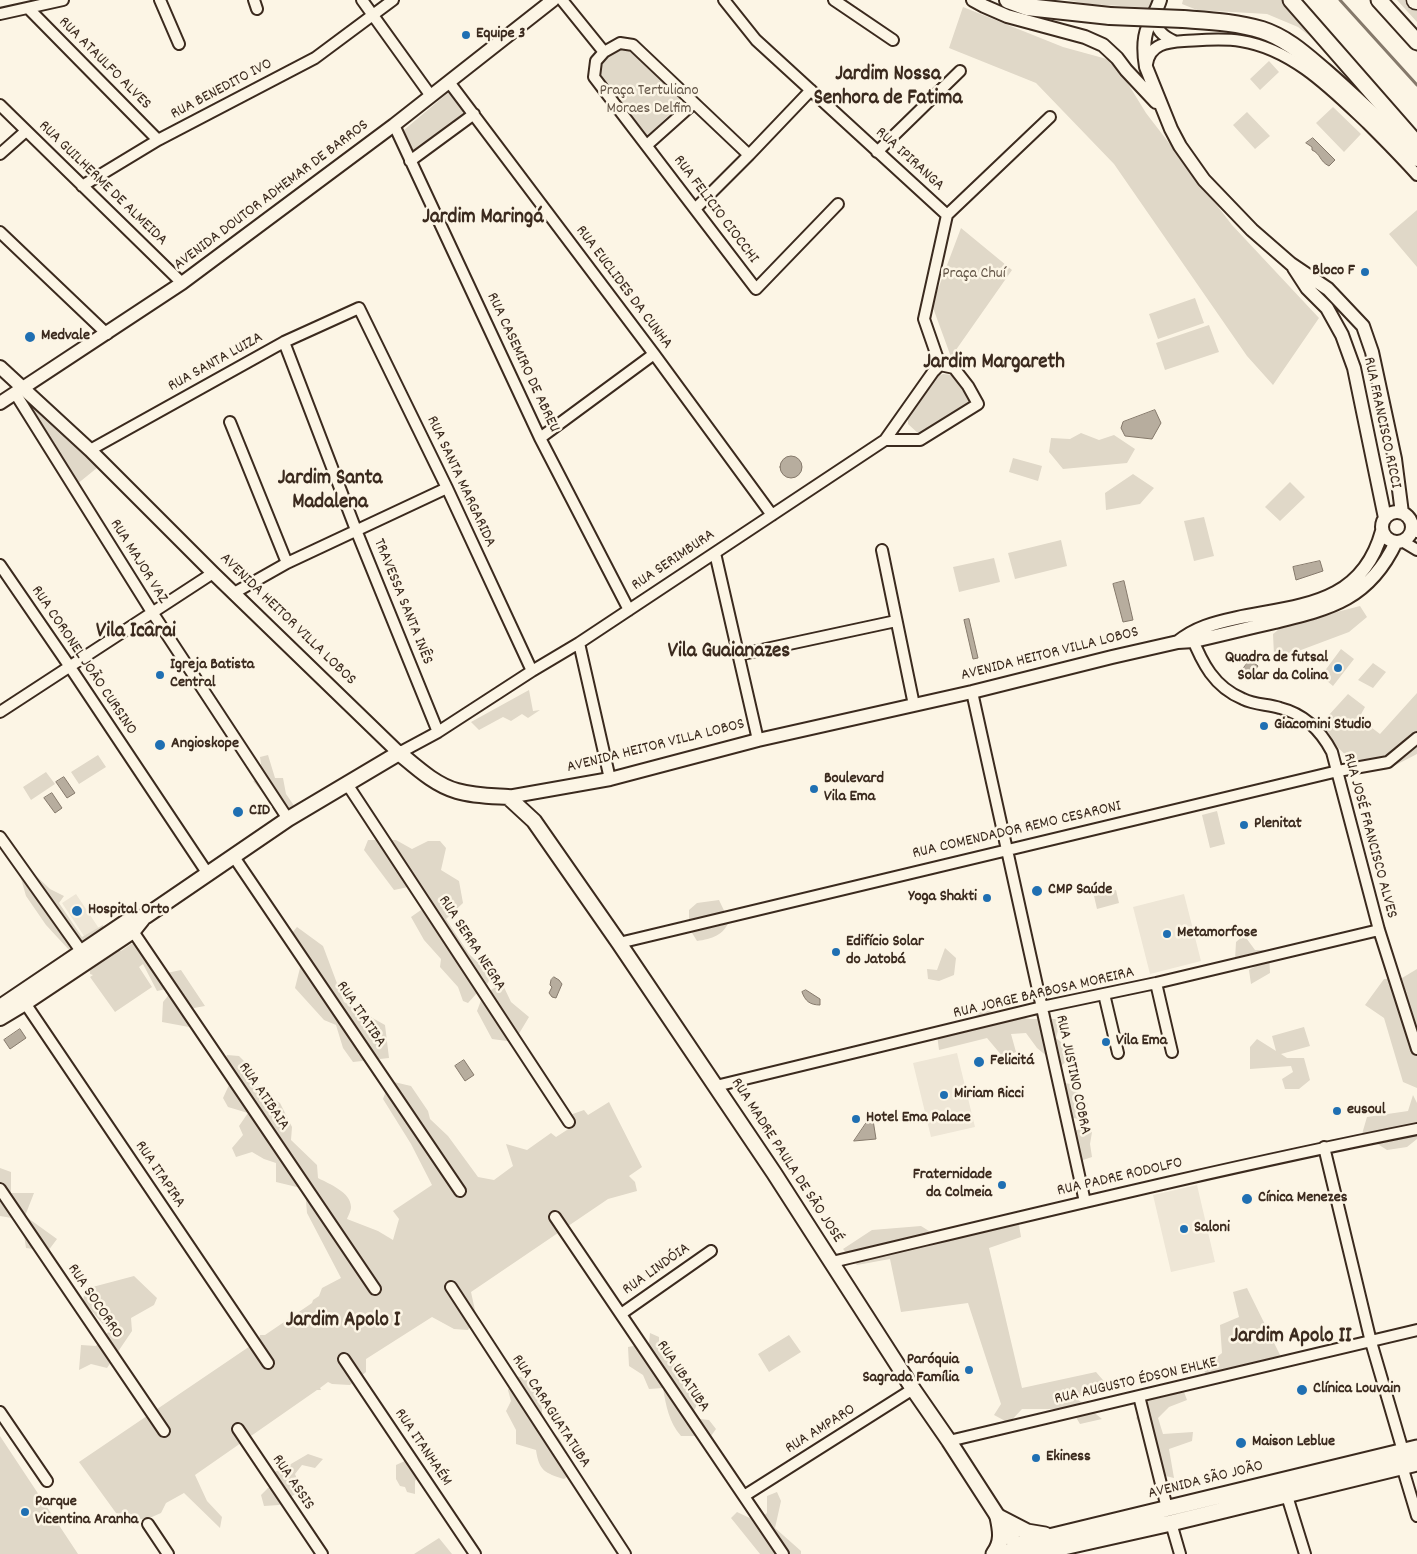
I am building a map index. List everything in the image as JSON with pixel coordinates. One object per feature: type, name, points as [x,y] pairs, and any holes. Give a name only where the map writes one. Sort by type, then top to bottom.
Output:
[{"type":"highway","points":[[1008,0],[1027,6],[1110,16],[1223,21],[1242,24],[1264,31],[1285,41],[1304,54],[1417,158]]},
{"type":"main road","points":[[1291,0],[1417,144]]},
{"type":"main road","points":[[1379,0],[1417,42]]},
{"type":"main road","points":[[0,1018],[25,1003],[130,926],[288,819],[398,753]]},
{"type":"main road","name":"AVENIDA HEITOR VILLA LOBOS","points":[[398,753],[424,774],[456,791],[483,796],[508,797]]},
{"type":"main road","name":"RUA MADRE PAULA DE SÃO JOSÉ","points":[[508,797],[534,821],[716,1086],[913,1389],[950,1441],[998,1517],[1015,1551]]},
{"type":"main road","points":[[0,1007],[81,951],[130,926]]},
{"type":"main road","name":"AVENIDA SÃO JOÃO","points":[[1032,1554],[1286,1496],[1410,1457]]},
{"type":"main road","name":"AVENIDA SÃO JOÃO","points":[[1015,1551],[1051,1537],[1167,1508],[1410,1457]]},
{"type":"main road","points":[[998,1517],[1026,1532],[1051,1537]]},
{"type":"main road","points":[[994,1554],[999,1546],[1001,1537],[998,1517]]},
{"type":"street","points":[[0,14],[63,0]]},
{"type":"street","points":[[160,0],[178,44]]},
{"type":"street","points":[[362,0],[431,96]]},
{"type":"street","name":"RUA BENEDITO IVO","points":[[82,186],[158,140],[315,58],[393,0]]},
{"type":"street","name":"AVENIDA DOUTOR ADHEMAR DE BARROS","points":[[0,403],[182,284],[394,125],[554,0]]},
{"type":"street","points":[[562,0],[604,52],[620,43],[633,45],[749,155]]},
{"type":"street","points":[[834,0],[893,40]]},
{"type":"street","name":"RUA FRANCISCO RICCI","points":[[973,0],[1007,16],[1085,37],[1103,45],[1162,108]]},
{"type":"street","name":"RUA IPIRANGA","points":[[730,2],[756,40],[947,215]]},
{"type":"street","points":[[1158,6],[1155,23],[1166,38],[1175,42]]},
{"type":"street","name":"RUA FRANCISCO RICCI","points":[[1158,6],[1148,28],[1145,43],[1146,68],[1180,146],[1204,180],[1232,211],[1291,264],[1328,289],[1363,326],[1372,352],[1395,459],[1402,512]]},
{"type":"street","name":"RUA ATAULFO ALVES","points":[[28,8],[158,140]]},
{"type":"street","points":[[1146,68],[1152,51],[1166,42],[1217,39],[1242,41],[1267,48],[1291,59],[1339,96],[1417,175]]},
{"type":"street","name":"RUA FELICIO CIOCCHI","points":[[604,52],[596,61],[594,77],[756,289],[838,204]]},
{"type":"street","points":[[877,152],[960,71]]},
{"type":"street","name":"RUA EUCLIDES DA CUNHA","points":[[449,82],[772,514]]},
{"type":"street","points":[[695,209],[811,90]]},
{"type":"street","points":[[647,145],[694,103]]},
{"type":"street","name":"RUA GUILHERME DE ALMEIDA","points":[[0,105],[182,284]]},
{"type":"street","points":[[410,161],[474,114]]},
{"type":"street","points":[[885,440],[920,440],[978,404],[968,386],[954,368],[940,365],[924,319],[947,215],[1050,117]]},
{"type":"street","name":"RUA CASEMIRO DE ABREU","points":[[394,125],[540,438],[628,610]]},
{"type":"street","points":[[0,154],[26,131]]},
{"type":"street","points":[[0,232],[107,334]]},
{"type":"street","name":"RUA FRANCISCO RICCI","points":[[1291,264],[1307,288],[1327,308],[1342,335],[1354,368],[1384,524]]},
{"type":"street","name":"RUA SANTA LUIZA","points":[[90,450],[284,342],[359,308]]},
{"type":"street","name":"RUA SANTA MARGARIDA","points":[[359,308],[447,488],[532,671]]},
{"type":"street","points":[[1342,335],[1347,328],[1363,326]]},
{"type":"street","name":"TRAVESSA SANTA INÊS","points":[[284,342],[356,530],[438,732]]},
{"type":"street","points":[[540,438],[654,354]]},
{"type":"street","name":"RUA SERIMBURA","points":[[398,753],[438,732],[579,643],[885,440],[933,372],[940,365]]},
{"type":"street","name":"AVENIDA HEITOR VILLA LOBOS","points":[[0,367],[19,391],[90,450],[398,753]]},
{"type":"street","name":"RUA MAJOR VAZ","points":[[19,391],[152,612],[288,819]]},
{"type":"street","points":[[230,422],[287,563]]},
{"type":"street","points":[[234,593],[287,563],[447,488]]},
{"type":"street","points":[[1399,542],[1408,537],[1414,528],[1408,517],[1402,512],[1392,512],[1384,524],[1388,539],[1417,550]]},
{"type":"street","name":"AVENIDA HEITOR VILLA LOBOS","points":[[508,797],[610,779],[758,740],[972,692],[1178,642],[1192,637],[1222,621],[1320,601],[1338,593],[1369,564],[1379,542],[1384,524]]},
{"type":"street","name":"AVENIDA HEITOR VILLA LOBOS","points":[[1192,637],[1311,614],[1335,605],[1357,592],[1376,574],[1399,542]]},
{"type":"street","points":[[882,550],[914,705]]},
{"type":"street","points":[[715,553],[758,740]]},
{"type":"street","name":"RUA CORONEL JOÃO CURSINO","points":[[0,565],[208,874]]},
{"type":"street","points":[[0,712],[213,573]]},
{"type":"street","points":[[738,655],[896,621]]},
{"type":"street","name":"RUA JOSÉ FRANCISCO ALVES","points":[[1192,637],[1206,668],[1226,690],[1250,702],[1290,711],[1315,728],[1322,735],[1332,752],[1379,930],[1417,1049]]},
{"type":"street","points":[[579,643],[610,779]]},
{"type":"street","name":"RUA JUSTINO COBRA","points":[[972,692],[1085,1202]]},
{"type":"street","name":"RUA COMENDADOR REMO CESARONI","points":[[619,943],[1338,771],[1388,762],[1417,738]]},
{"type":"street","name":"RUA SERRA NEGRA","points":[[346,785],[569,1122]]},
{"type":"street","points":[[0,837],[81,951]]},
{"type":"street","name":"RUA ITATIBA","points":[[234,857],[460,1191]]},
{"type":"street","name":"RUA ATIBAIA","points":[[130,926],[375,1289]]},
{"type":"street","name":"RUA JORGE BARBOSA MOREIRA","points":[[716,1086],[1042,1007],[1156,983],[1379,930]]},
{"type":"street","points":[[1156,983],[1172,1052]]},
{"type":"street","points":[[1104,994],[1118,1053]]},
{"type":"street","name":"RUA ITAPIRA","points":[[25,1003],[268,1363]]},
{"type":"street","name":"RUA PADRE RODOLFO","points":[[832,1262],[1324,1147],[1417,1129]]},
{"type":"street","points":[[1324,1147],[1371,1342],[1410,1457],[1417,1516]]},
{"type":"street","name":"RUA SOCORRO","points":[[0,1189],[164,1431]]},
{"type":"street","name":"RUA UBATUBA","points":[[555,1217],[784,1554]]},
{"type":"street","name":"RUA LINDÓIA","points":[[621,1314],[711,1251]]},
{"type":"street","name":"RUA CARAGUATATUBA","points":[[451,1287],[625,1554]]},
{"type":"street","name":"RUA AUGUSTO ÉDSON EHLKE","points":[[950,1441],[1417,1330]]},
{"type":"street","name":"RUA ITANHAÉM","points":[[344,1359],[475,1554]]},
{"type":"street","name":"RUA AMPARO","points":[[744,1496],[913,1389]]},
{"type":"street","points":[[1139,1396],[1167,1508]]},
{"type":"street","points":[[0,1412],[47,1481]]},
{"type":"street","name":"RUA ASSIS","points":[[238,1430],[322,1554]]},
{"type":"street","points":[[1286,1496],[1305,1554]]},
{"type":"street","points":[[1171,1523],[1180,1554]]},
{"type":"street","points":[[148,1524],[168,1554]]},
{"type":"shaded area","points":[[1313,138],[1335,160],[1329,166],[1306,143]]},
{"type":"shaded area","points":[[1155,410],[1161,423],[1152,439],[1125,436],[1121,428],[1123,422]]},
{"type":"shaded area","points":[[791,456],[799,459],[802,467],[799,475],[791,478],[783,475],[780,467],[783,459]]},
{"type":"shaded area","points":[[1320,561],[1323,571],[1296,580],[1293,567]]},
{"type":"shaded area","points":[[1124,581],[1133,620],[1123,622],[1113,584]]},
{"type":"shaded area","points":[[969,619],[978,658],[973,659],[964,620]]},
{"type":"shaded area","points":[[1250,660],[1258,666],[1247,681],[1239,674]]},
{"type":"shaded area","points":[[64,777],[75,793],[67,798],[56,782]]},
{"type":"shaded area","points":[[52,793],[62,808],[55,813],[44,798]]},
{"type":"shaded area","name":"Hospital Orto","points":[[76,894],[100,930],[86,939],[62,903]]},
{"type":"shaded area","name":"Metamorfose","points":[[1184,894],[1201,961],[1150,974],[1133,907]]},
{"type":"shaded area","points":[[554,977],[562,984],[556,998],[552,997],[549,993],[552,987],[550,985],[551,980]]},
{"type":"shaded area","points":[[806,990],[820,999],[820,1005],[806,1000],[802,992]]},
{"type":"shaded area","points":[[20,1029],[26,1038],[10,1049],[4,1040]]},
{"type":"shaded area","name":"Miriam Ricci","points":[[957,1053],[975,1127],[931,1137],[913,1063]]},
{"type":"shaded area","points":[[464,1060],[474,1075],[465,1081],[455,1066]]},
{"type":"shaded area","points":[[869,1119],[873,1120],[876,1139],[854,1141]]},
{"type":"shaded area","name":"Saloni","points":[[1197,1185],[1215,1262],[1171,1272],[1153,1195]]},
{"type":"green space","points":[[1067,0],[1157,0],[1154,8],[1088,4]]},
{"type":"green space","points":[[1183,0],[1287,0],[1324,47],[1298,27],[1267,14],[1197,10],[1182,4]]},
{"type":"green space","points":[[1397,0],[1405,0],[1417,6],[1417,22]]},
{"type":"green space","points":[[963,7],[1063,47],[1114,61],[1146,113],[1232,225],[1319,318],[1273,385],[1247,356],[1114,164],[1036,83],[949,48]]},
{"type":"green space","name":"Praça Tertuliano Moraes Delfim","points":[[618,49],[631,51],[683,102],[646,137],[598,76],[604,59]]},
{"type":"green space","points":[[1269,61],[1279,72],[1260,90],[1250,79]]},
{"type":"green space","points":[[449,92],[467,114],[413,153],[404,130]]},
{"type":"green space","points":[[1333,107],[1361,134],[1344,152],[1316,123]]},
{"type":"green space","points":[[1247,112],[1270,136],[1255,149],[1233,125]]},
{"type":"green space","points":[[1417,210],[1417,267],[1389,234]]},
{"type":"green space","name":"Praça Chuí","points":[[961,228],[1012,270],[951,357],[932,305]]},
{"type":"green space","points":[[1195,298],[1204,323],[1158,339],[1149,314]]},
{"type":"green space","points":[[1209,325],[1219,352],[1165,370],[1156,343]]},
{"type":"green space","points":[[943,374],[952,375],[971,403],[920,435],[908,424],[908,415],[937,377]]},
{"type":"green space","points":[[39,404],[103,463],[76,485],[29,409]]},
{"type":"green space","points":[[1081,433],[1099,440],[1114,435],[1135,449],[1127,463],[1063,469],[1049,452],[1051,438],[1070,439]]},
{"type":"green space","points":[[1013,458],[1042,466],[1038,481],[1009,472]]},
{"type":"green space","points":[[1133,474],[1154,488],[1140,504],[1106,510],[1105,493]]},
{"type":"green space","points":[[1290,482],[1305,497],[1280,521],[1265,507]]},
{"type":"green space","points":[[1204,517],[1214,556],[1194,561],[1184,521]]},
{"type":"green space","points":[[1061,540],[1067,566],[1015,579],[1008,553]]},
{"type":"green space","points":[[994,558],[1000,582],[959,592],[953,567]]},
{"type":"green space","points":[[1360,606],[1367,617],[1349,632],[1285,656],[1274,655],[1273,634],[1283,626]]},
{"type":"green space","name":"Quadra de futsal Solar da Colina","points":[[1341,649],[1354,659],[1333,686],[1321,676]]},
{"type":"green space","points":[[1373,663],[1386,672],[1373,688],[1358,680]]},
{"type":"green space","points":[[529,690],[533,711],[540,710],[528,718],[522,714],[511,721],[503,717],[479,730],[471,722]]},
{"type":"green space","points":[[1417,693],[1417,754],[1386,770],[1362,772],[1318,727],[1348,694],[1365,707],[1359,718],[1380,734]]},
{"type":"green space","points":[[98,755],[106,767],[79,784],[71,772]]},
{"type":"green space","points":[[268,755],[275,778],[283,778],[286,794],[295,807],[293,813],[276,809],[253,781],[263,778],[260,757]]},
{"type":"green space","points":[[46,772],[55,784],[31,800],[23,787]]},
{"type":"green space","points":[[1217,811],[1225,844],[1210,848],[1202,815]]},
{"type":"green space","points":[[368,840],[396,840],[412,849],[428,841],[440,841],[446,848],[441,870],[459,881],[463,903],[446,919],[469,954],[492,976],[487,984],[481,975],[475,978],[477,993],[468,1003],[463,1001],[458,987],[440,967],[441,959],[424,940],[411,917],[428,905],[413,886],[394,890],[364,850]]},
{"type":"green space","points":[[32,872],[50,889],[64,896],[59,903],[82,937],[103,925],[108,943],[121,951],[131,944],[144,941],[153,950],[167,973],[181,970],[205,1006],[183,1010],[189,1027],[162,1022],[163,1002],[175,987],[157,991],[143,964],[139,967],[152,987],[115,1012],[90,977],[93,975],[90,974],[89,953],[70,951],[46,925],[26,896],[20,875]]},
{"type":"green space","points":[[1116,890],[1119,903],[1097,909],[1094,896]]},
{"type":"green space","points":[[719,900],[729,921],[727,926],[717,936],[697,941],[689,928],[689,910],[697,903]]},
{"type":"green space","points":[[297,927],[323,946],[344,1002],[385,1025],[389,1058],[353,1062],[343,1048],[336,1025],[324,1020],[295,988],[301,964],[285,941]]},
{"type":"green space","points":[[1244,935],[1255,950],[1269,950],[1270,973],[1251,984],[1249,970],[1256,966],[1253,959],[1235,960],[1236,942]]},
{"type":"green space","points":[[945,948],[956,958],[954,975],[939,981],[928,979],[927,969],[937,970]]},
{"type":"green space","points":[[1417,969],[1417,1088],[1403,1082],[1384,1018],[1365,1005],[1384,979],[1402,978]]},
{"type":"green space","points":[[502,983],[511,1002],[529,1017],[514,1042],[492,1039],[477,1011],[483,995]]},
{"type":"green space","points":[[982,1010],[1030,1019],[1061,1019],[1056,1038],[1075,1053],[1060,1067],[1037,1048],[1026,1033],[1011,1034],[1016,1052],[1003,1057],[987,1038],[939,1050],[937,1034],[963,1029]]},
{"type":"green space","points":[[1304,1027],[1310,1046],[1281,1054],[1287,1058],[1304,1058],[1310,1080],[1299,1089],[1285,1089],[1282,1079],[1293,1072],[1291,1066],[1250,1069],[1250,1047],[1257,1039],[1276,1051],[1272,1036]]},
{"type":"green space","points":[[227,1055],[239,1056],[253,1070],[254,1085],[280,1103],[292,1127],[291,1140],[317,1165],[318,1178],[339,1189],[350,1202],[351,1207],[347,1219],[378,1231],[393,1240],[399,1219],[393,1211],[432,1185],[411,1144],[383,1099],[387,1088],[394,1082],[411,1086],[428,1111],[430,1119],[448,1136],[478,1177],[494,1180],[513,1166],[506,1144],[527,1150],[551,1133],[556,1137],[570,1128],[567,1116],[584,1110],[588,1115],[609,1102],[642,1167],[629,1176],[635,1182],[637,1191],[608,1199],[471,1292],[476,1315],[468,1330],[454,1329],[432,1317],[366,1359],[366,1372],[350,1385],[328,1382],[320,1388],[321,1390],[317,1390],[195,1475],[207,1501],[222,1517],[220,1528],[184,1493],[166,1503],[161,1513],[145,1520],[134,1517],[124,1524],[79,1462],[259,1340],[260,1335],[265,1335],[312,1303],[319,1296],[322,1288],[341,1278],[307,1213],[305,1189],[276,1182],[276,1163],[252,1152],[236,1157],[232,1148],[243,1135],[239,1126],[248,1113],[228,1107],[223,1098],[229,1085],[222,1070]]},
{"type":"green space","points":[[1065,1083],[1075,1085],[1080,1100],[1088,1104],[1079,1119],[1068,1117],[1057,1092]]},
{"type":"green space","points":[[1413,1095],[1417,1103],[1417,1139],[1407,1147],[1387,1150],[1362,1134],[1367,1117],[1408,1111]]},
{"type":"green space","points":[[1080,1129],[1092,1132],[1090,1144],[1092,1157],[1080,1161],[1067,1149],[1067,1134]]},
{"type":"green space","points":[[0,1168],[11,1172],[11,1193],[34,1193],[25,1216],[57,1239],[48,1251],[26,1248],[24,1235],[12,1218],[0,1216]]},
{"type":"green space","points":[[1019,1225],[1021,1237],[989,1248],[1022,1388],[1096,1372],[1109,1387],[1076,1398],[1102,1419],[1080,1424],[1071,1409],[1022,1409],[1009,1423],[994,1415],[1001,1404],[968,1303],[901,1312],[890,1259],[857,1265],[843,1249],[872,1230],[921,1226],[937,1236]]},
{"type":"green space","points":[[134,1276],[157,1298],[154,1305],[131,1318],[132,1331],[107,1368],[91,1364],[79,1370],[81,1345],[96,1346],[109,1331],[83,1301],[85,1289]]},
{"type":"green space","points":[[1247,1288],[1282,1359],[1207,1377],[1203,1368],[1222,1353],[1220,1325],[1239,1317],[1233,1292]]},
{"type":"green space","points":[[650,1333],[659,1337],[659,1352],[679,1367],[699,1400],[694,1411],[700,1419],[709,1420],[716,1429],[711,1436],[707,1433],[695,1436],[681,1436],[671,1419],[663,1388],[649,1389],[643,1375],[629,1366],[628,1347],[649,1343]]},
{"type":"green space","points":[[789,1335],[801,1352],[769,1372],[758,1354]]},
{"type":"green space","points":[[515,1376],[530,1379],[540,1390],[543,1422],[559,1438],[577,1469],[564,1479],[548,1473],[541,1467],[536,1450],[516,1444],[516,1430],[506,1411],[511,1401],[508,1390]]},
{"type":"green space","points":[[1184,1392],[1187,1400],[1169,1407],[1158,1418],[1163,1434],[1193,1432],[1192,1441],[1169,1449],[1174,1478],[1153,1473],[1147,1435],[1136,1418],[1147,1400]]},
{"type":"green space","name":"Parque Vicentina Aranha","points":[[0,1436],[78,1554],[0,1554]]},
{"type":"green space","points":[[308,1454],[323,1459],[315,1468],[302,1465],[295,1474],[298,1482],[304,1488],[279,1505],[264,1506],[261,1495],[268,1488],[277,1485],[272,1473]]},
{"type":"green space","points":[[407,1460],[424,1469],[415,1481],[415,1494],[407,1492],[405,1487],[400,1486],[396,1479],[396,1465]]},
{"type":"green space","points":[[777,1492],[781,1501],[775,1528],[801,1551],[801,1554],[760,1554],[731,1518],[737,1512],[756,1521],[767,1513],[767,1496]]},
{"type":"green space","points":[[439,1538],[452,1554],[414,1554]]},
{"type":"waterway","points":[[1340,0],[1417,85]]},
{"type":"place","name":"Equipe 3","points":[[466,35]]},
{"type":"place","name":"Bloco F","points":[[1365,272]]},
{"type":"place","name":"Medvale","points":[[30,337]]},
{"type":"place","name":"Quadra de futsal Solar da Colina","points":[[1338,668]]},
{"type":"place","name":"Igreja Batista Central","points":[[160,675]]},
{"type":"place","name":"Giacomini Studio","points":[[1264,726]]},
{"type":"place","name":"Angioskope","points":[[160,745]]},
{"type":"place","name":"Boulevard Vila Ema","points":[[814,789]]},
{"type":"place","name":"CID","points":[[238,812]]},
{"type":"place","name":"Plenitat","points":[[1244,825]]},
{"type":"place","name":"CMP Saúde","points":[[1037,891]]},
{"type":"place","name":"Yoga Shakti","points":[[987,898]]},
{"type":"place","name":"Hospital Orto","points":[[77,911]]},
{"type":"place","name":"Metamorfose","points":[[1167,934]]},
{"type":"place","name":"Edifício Solar do Jatobá","points":[[836,952]]},
{"type":"place","name":"Vila Ema","points":[[1106,1042]]},
{"type":"place","name":"Felicitá","points":[[979,1062]]},
{"type":"place","name":"Miriam Ricci","points":[[944,1095]]},
{"type":"place","name":"eusoul","points":[[1337,1111]]},
{"type":"place","name":"Hotel Ema Palace","points":[[856,1119]]},
{"type":"place","name":"Fraternidade da Colmeia","points":[[1002,1185]]},
{"type":"place","name":"Cínica Menezes","points":[[1247,1199]]},
{"type":"place","name":"Saloni","points":[[1184,1229]]},
{"type":"place","name":"Paróquia Sagrada Família","points":[[969,1370]]},
{"type":"place","name":"Clínica Louvain","points":[[1302,1390]]},
{"type":"place","name":"Maison Leblue","points":[[1241,1443]]},
{"type":"place","name":"Ekiness","points":[[1036,1458]]},
{"type":"place","name":"Parque Vicentina Aranha","points":[[25,1512]]},
{"type":"district","name":"Jardim Nossa Senhora de Fatima","points":[[888,88]]},
{"type":"district","name":"Jardim Maringá","points":[[483,219]]},
{"type":"district","name":"Jardim Margareth","points":[[994,364]]},
{"type":"district","name":"Jardim Santa Madalena","points":[[330,492]]},
{"type":"district","name":"Vila Icarai","points":[[136,633]]},
{"type":"district","name":"Vila Guaianazes","points":[[729,653]]},
{"type":"district","name":"Jardim Apolo I","points":[[343,1322]]},
{"type":"district","name":"Jardim Apolo II","points":[[1291,1338]]}]
